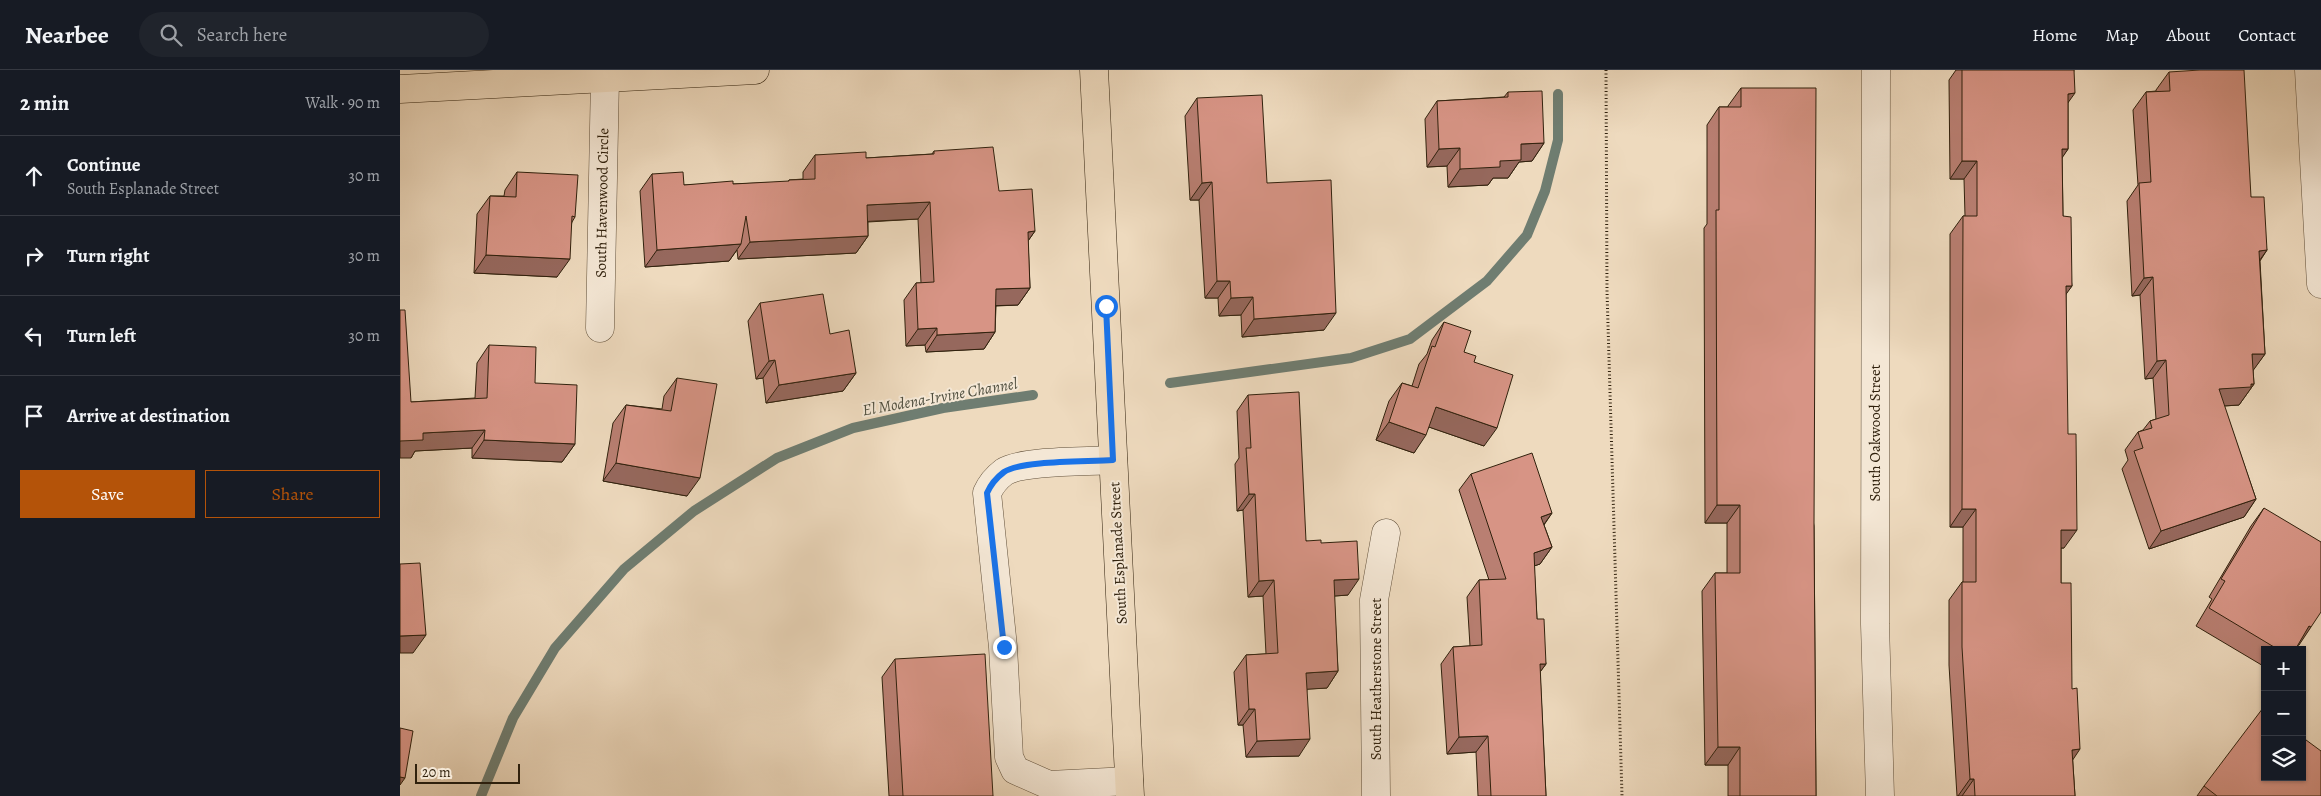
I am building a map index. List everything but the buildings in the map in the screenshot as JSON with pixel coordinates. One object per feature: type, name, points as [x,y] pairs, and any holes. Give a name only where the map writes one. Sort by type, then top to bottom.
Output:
[{"type":"main road","points":[[400,89],[755,70]]},
{"type":"main road","name":"South Esplanade Street","points":[[1094,70],[1130,788]]},
{"type":"street","name":"South Oakwood Street","points":[[1876,70],[1875,624],[1880,796]]},
{"type":"street","points":[[2309,70],[2321,284]]},
{"type":"street","name":"South Havenwood Circle","points":[[600,328],[605,78]]},
{"type":"street","points":[[1113,460],[1025,465],[1005,471],[992,482],[987,493],[1004,647],[1009,757],[1015,770],[1049,785],[1130,788]]},
{"type":"street","name":"South Heatherstone Street","points":[[1376,796],[1374,600],[1386,533]]},
{"type":"path","points":[[1606,70],[1607,291],[1622,796]]},
{"type":"waterway","name":"El Modena-Irvine Channel","points":[[1170,383],[1351,358],[1410,339],[1487,281],[1527,235],[1545,191],[1558,140],[1558,94]]},
{"type":"waterway","name":"El Modena-Irvine Channel","points":[[481,796],[513,718],[555,648],[624,569],[694,511],[777,458],[853,428],[943,408],[1033,395]]},
{"type":"route","points":[[1004,647],[987,493],[992,482],[1005,471],[1025,465],[1113,460],[1106,306]]}]
